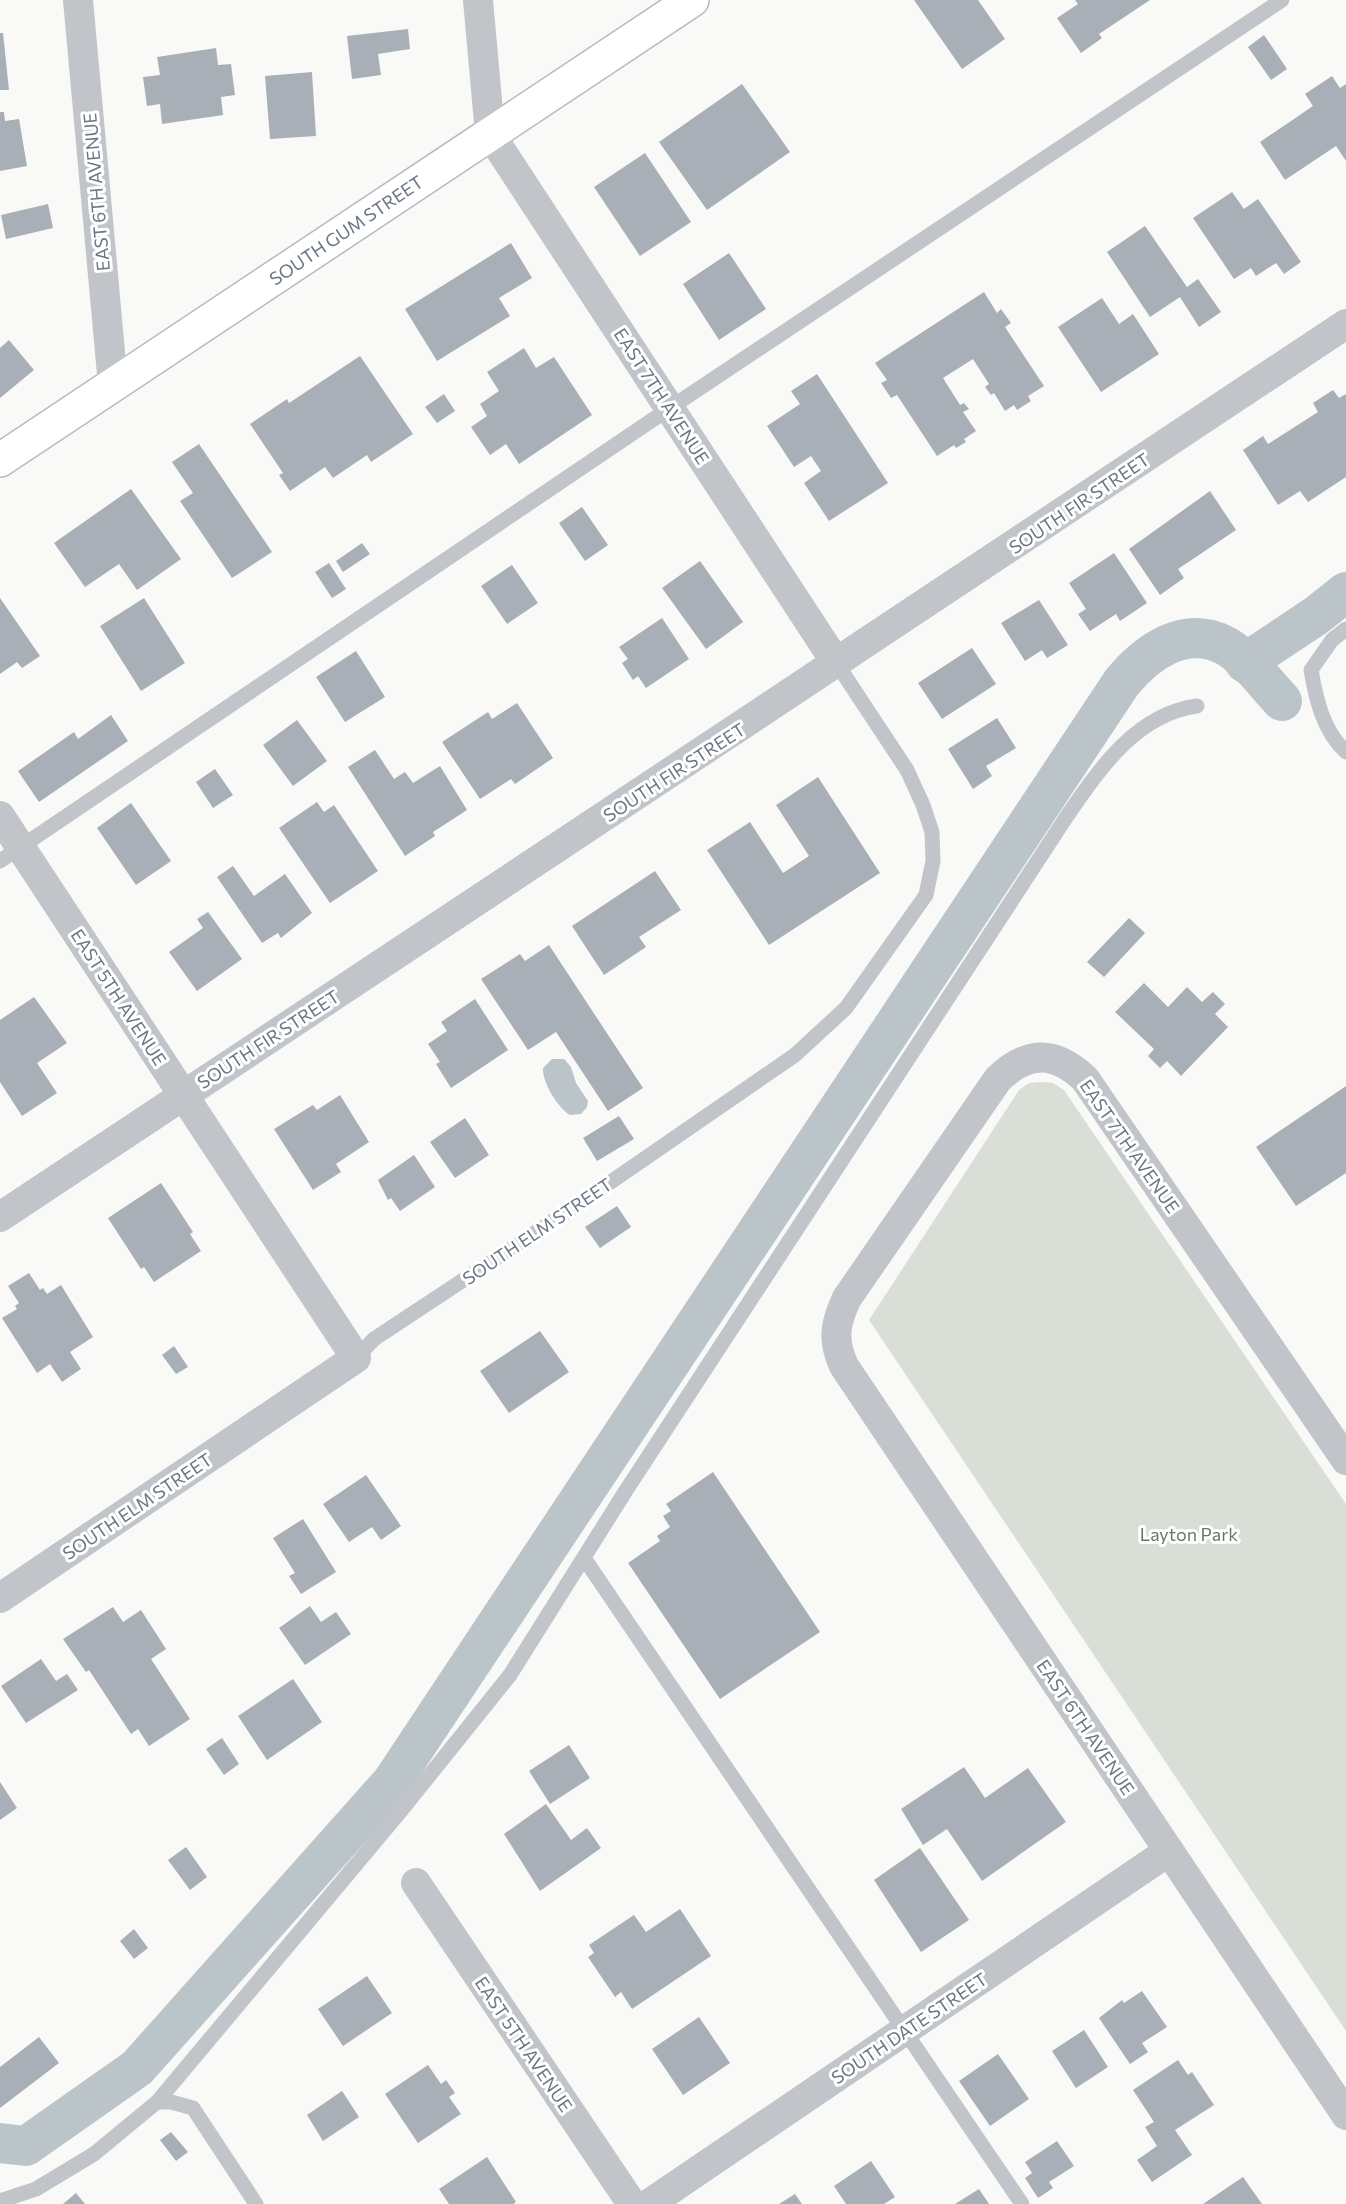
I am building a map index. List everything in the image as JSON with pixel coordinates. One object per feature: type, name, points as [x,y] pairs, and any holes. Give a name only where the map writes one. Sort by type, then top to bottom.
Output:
[{"type":"main road","name":"SOUTH GUM STREET","points":[[0,460],[692,0]]},
{"type":"street","name":"EAST 6TH AVENUE","points":[[78,0],[113,385]]},
{"type":"street","name":"EAST 7TH AVENUE","points":[[478,0],[490,134],[837,664]]},
{"type":"street","name":"SOUTH FIR STREET","points":[[0,1217],[837,664],[1346,324]]},
{"type":"street","name":"EAST 5TH AVENUE","points":[[0,816],[10,854],[183,1095],[356,1358]]},
{"type":"street","name":"EAST 7TH AVENUE","points":[[834,1336],[838,1318],[847,1298],[998,1079],[1011,1066],[1033,1058],[1051,1057],[1070,1064],[1085,1079],[1346,1460]]},
{"type":"street","name":"EAST 6TH AVENUE","points":[[834,1336],[837,1351],[844,1366],[1346,2115]]},
{"type":"street","name":"SOUTH ELM STREET","points":[[0,1598],[356,1358]]},
{"type":"street","name":"SOUTH DATE STREET","points":[[649,2204],[1169,1851]]},
{"type":"street","name":"EAST 5TH AVENUE","points":[[416,1883],[632,2204]]},
{"type":"lane","points":[[10,854],[670,408],[1282,0]]},
{"type":"lane","points":[[1346,629],[1332,640],[1311,670],[1317,704],[1337,744],[1346,752]]},
{"type":"lane","name":"EAST 7TH AVENUE","points":[[837,664],[907,771]]},
{"type":"lane","points":[[0,2201],[36,2188],[94,2154],[157,2102],[400,1812],[510,1676],[584,1558],[1067,816],[1107,759],[1147,726],[1178,708],[1197,706]]},
{"type":"lane","name":"SOUTH ELM STREET","points":[[356,1358],[374,1340],[589,1197],[795,1055],[846,1008],[926,895],[933,861],[932,832],[907,771]]},
{"type":"lane","points":[[584,1558],[1022,2204]]},
{"type":"lane","points":[[157,2102],[171,2102],[193,2108],[256,2204]]},
{"type":"green space","name":"Layton Park","points":[[1029,1083],[1053,1083],[1064,1090],[1346,1504],[1346,2031],[869,1320],[1019,1090]]},
{"type":"shaded area","points":[[552,1059],[564,1059],[571,1067],[576,1083],[588,1101],[587,1107],[581,1114],[570,1115],[565,1112],[548,1087],[543,1068]]},
{"type":"building","points":[[914,0],[978,0],[1005,39],[962,69]]},
{"type":"building","points":[[1075,0],[1150,0],[1099,34],[1102,38],[1081,53],[1057,18],[1078,4]]},
{"type":"building","points":[[408,29],[410,49],[378,54],[381,75],[352,79],[347,36]]},
{"type":"building","points":[[0,33],[3,33],[9,90],[0,90]]},
{"type":"building","points":[[1264,35],[1287,69],[1271,80],[1248,47]]},
{"type":"building","points":[[216,48],[218,65],[231,64],[235,95],[221,97],[223,115],[162,124],[160,104],[147,106],[143,77],[160,75],[157,57]]},
{"type":"building","points":[[312,72],[316,136],[270,139],[265,76]]},
{"type":"building","points":[[1332,76],[1340,88],[1346,84],[1346,161],[1336,146],[1285,180],[1260,142],[1313,106],[1305,94]]},
{"type":"building","points":[[742,84],[790,152],[707,210],[659,142]]},
{"type":"building","points":[[0,112],[4,112],[5,121],[19,119],[27,166],[0,171]]},
{"type":"building","points":[[645,153],[691,222],[640,256],[594,187]]},
{"type":"building","points":[[1232,192],[1244,209],[1258,199],[1301,262],[1284,274],[1276,263],[1256,276],[1251,268],[1234,279],[1193,218]]},
{"type":"building","points":[[48,204],[53,228],[6,239],[1,215]]},
{"type":"building","points":[[1145,226],[1187,287],[1198,279],[1221,312],[1199,327],[1180,297],[1150,317],[1107,252]]},
{"type":"building","points":[[511,243],[532,278],[499,298],[510,316],[437,361],[405,309]]},
{"type":"building","points":[[729,253],[766,309],[719,340],[683,284]]},
{"type":"building","points":[[984,292],[997,313],[1001,309],[1011,323],[1005,327],[1044,386],[1028,396],[1031,401],[1017,410],[1014,405],[1005,411],[994,393],[991,395],[985,387],[989,384],[973,359],[943,378],[960,405],[964,403],[969,409],[963,412],[976,431],[964,439],[966,442],[956,448],[954,445],[937,456],[897,395],[891,398],[881,383],[887,380],[875,363]]},
{"type":"building","points":[[1102,298],[1119,324],[1133,314],[1159,354],[1101,392],[1058,327]]},
{"type":"building","points":[[9,340],[34,370],[0,398],[0,348]]},
{"type":"building","points":[[524,348],[536,368],[554,357],[592,415],[519,464],[506,444],[490,455],[471,427],[487,416],[480,404],[499,391],[487,372]]},
{"type":"building","points":[[360,356],[413,434],[371,462],[367,455],[333,478],[325,467],[290,491],[279,475],[283,473],[250,424],[287,399],[289,403]]},
{"type":"building","points":[[817,374],[888,483],[829,521],[804,483],[821,471],[811,456],[794,467],[767,426],[800,404],[791,391]]},
{"type":"building","points":[[1333,390],[1339,398],[1346,394],[1346,477],[1308,502],[1300,491],[1278,505],[1243,450],[1263,436],[1268,444],[1318,412],[1313,403]]},
{"type":"building","points":[[444,394],[455,411],[437,423],[425,407]]},
{"type":"building","points":[[199,444],[272,552],[232,578],[180,501],[193,493],[172,462]]},
{"type":"building","points":[[131,489],[181,559],[137,590],[119,564],[85,587],[54,543]]},
{"type":"building","points":[[1210,491],[1236,530],[1178,569],[1184,578],[1160,595],[1129,549]]},
{"type":"building","points":[[582,507],[608,545],[585,561],[559,523]]},
{"type":"building","points":[[362,543],[370,554],[343,572],[336,561]]},
{"type":"building","points":[[1114,553],[1147,603],[1120,621],[1116,614],[1090,631],[1078,614],[1086,609],[1069,583]]},
{"type":"building","points":[[700,561],[743,622],[706,649],[662,588]]},
{"type":"building","points":[[329,563],[346,589],[332,598],[315,572]]},
{"type":"building","points":[[512,565],[538,603],[507,624],[481,586]]},
{"type":"building","points":[[0,598],[40,656],[22,668],[17,662],[0,674]]},
{"type":"building","points":[[144,598],[185,663],[141,691],[100,626]]},
{"type":"building","points":[[1039,600],[1068,645],[1047,658],[1042,650],[1025,661],[1001,623]]},
{"type":"building","points":[[662,618],[689,659],[646,688],[638,676],[633,680],[622,663],[628,659],[619,647]]},
{"type":"building","points":[[972,648],[996,684],[942,719],[918,683]]},
{"type":"building","points":[[356,651],[385,697],[345,722],[316,677]]},
{"type":"building","points":[[517,703],[553,758],[515,784],[511,779],[480,799],[442,742],[488,712],[492,719]]},
{"type":"building","points":[[111,715],[128,741],[39,802],[18,771],[74,732],[78,739]]},
{"type":"building","points":[[997,718],[1016,748],[986,766],[992,776],[973,789],[948,749]]},
{"type":"building","points":[[297,720],[327,761],[293,786],[263,745]]},
{"type":"building","points":[[375,750],[394,779],[405,772],[413,783],[440,766],[467,810],[433,832],[435,836],[405,856],[348,767]]},
{"type":"building","points":[[215,769],[233,795],[213,808],[196,782]]},
{"type":"building","points":[[818,777],[880,873],[769,945],[707,850],[750,822],[783,873],[809,856],[776,805]]},
{"type":"building","points":[[317,802],[324,812],[334,805],[378,871],[330,903],[279,828]]},
{"type":"building","points":[[131,803],[171,861],[136,885],[97,828]]},
{"type":"building","points":[[233,866],[254,896],[285,874],[312,913],[281,938],[278,933],[262,943],[217,877]]},
{"type":"building","points":[[655,871],[681,910],[639,937],[646,947],[604,975],[572,926]]},
{"type":"building","points":[[208,912],[242,959],[197,991],[169,952],[203,928],[197,919]]},
{"type":"building","points":[[1129,918],[1145,933],[1104,977],[1087,962]]},
{"type":"building","points":[[549,945],[643,1088],[608,1111],[556,1032],[528,1050],[481,979],[520,954],[525,961]]},
{"type":"building","points":[[1144,983],[1168,1007],[1187,987],[1202,1002],[1213,992],[1225,1004],[1215,1014],[1228,1027],[1181,1076],[1167,1061],[1160,1068],[1148,1056],[1154,1049],[1115,1012]]},
{"type":"building","points":[[34,997],[67,1043],[37,1063],[57,1093],[22,1116],[0,1082],[0,1020]]},
{"type":"building","points":[[475,999],[508,1050],[451,1088],[436,1064],[440,1062],[428,1044],[447,1031],[441,1022]]},
{"type":"building","points":[[1346,1086],[1346,1173],[1296,1206],[1256,1147]]},
{"type":"building","points":[[340,1095],[369,1142],[336,1164],[341,1172],[313,1190],[274,1129],[313,1105],[317,1110]]},
{"type":"building","points":[[619,1116],[634,1139],[597,1161],[583,1138]]},
{"type":"building","points":[[465,1118],[489,1155],[455,1178],[430,1142]]},
{"type":"building","points":[[414,1155],[435,1187],[400,1211],[391,1198],[388,1200],[378,1180]]},
{"type":"building","points":[[161,1183],[193,1232],[190,1234],[201,1251],[154,1282],[144,1267],[141,1269],[108,1218]]},
{"type":"building","points":[[617,1206],[631,1227],[600,1248],[585,1227]]},
{"type":"building","points":[[29,1273],[40,1290],[43,1288],[47,1294],[61,1285],[93,1337],[70,1352],[81,1369],[62,1382],[50,1364],[37,1373],[2,1318],[17,1309],[15,1306],[19,1303],[8,1286]]},
{"type":"building","points":[[540,1331],[569,1372],[509,1413],[480,1371]]},
{"type":"building","points":[[174,1346],[188,1367],[176,1374],[162,1355]]},
{"type":"building","points":[[713,1472],[820,1632],[720,1699],[628,1563],[660,1541],[657,1536],[670,1527],[663,1516],[671,1511],[666,1504]]},
{"type":"building","points":[[366,1475],[401,1526],[381,1540],[372,1527],[349,1542],[323,1504]]},
{"type":"building","points":[[303,1519],[336,1572],[301,1594],[289,1576],[295,1573],[273,1538]]},
{"type":"building","points":[[310,1606],[321,1622],[336,1612],[351,1634],[305,1665],[279,1628]]},
{"type":"building","points":[[113,1607],[123,1622],[141,1610],[166,1649],[151,1659],[190,1719],[149,1746],[138,1729],[131,1734],[89,1670],[86,1672],[63,1639]]},
{"type":"building","points":[[41,1659],[56,1681],[67,1674],[78,1690],[26,1723],[1,1686]]},
{"type":"building","points":[[293,1679],[322,1722],[267,1760],[238,1716]]},
{"type":"building","points":[[222,1738],[239,1764],[224,1775],[206,1749]]},
{"type":"building","points":[[569,1745],[590,1778],[550,1804],[529,1771]]},
{"type":"building","points":[[964,1767],[985,1798],[1028,1768],[1066,1822],[982,1881],[947,1829],[923,1845],[901,1809]]},
{"type":"building","points":[[0,1782],[17,1808],[0,1820]]},
{"type":"building","points":[[546,1804],[571,1840],[587,1828],[601,1848],[540,1891],[504,1834]]},
{"type":"building","points":[[186,1847],[207,1877],[190,1890],[168,1860]]},
{"type":"building","points":[[920,1848],[969,1920],[921,1952],[874,1880]]},
{"type":"building","points":[[680,1909],[711,1956],[632,2009],[621,1992],[615,1997],[588,1957],[594,1953],[589,1945],[634,1915],[646,1932]]},
{"type":"building","points":[[134,1929],[148,1948],[134,1959],[120,1941]]},
{"type":"building","points":[[367,1976],[392,2013],[343,2046],[318,2009]]},
{"type":"building","points":[[1142,1991],[1167,2027],[1142,2043],[1148,2052],[1130,2064],[1099,2018],[1122,2000],[1124,2003]]},
{"type":"building","points":[[699,2017],[730,2063],[683,2095],[652,2049]]},
{"type":"building","points":[[1084,2030],[1108,2067],[1076,2088],[1052,2051]]},
{"type":"building","points":[[39,2037],[59,2063],[0,2108],[0,2067]]},
{"type":"building","points":[[998,2054],[1029,2099],[990,2126],[959,2081]]},
{"type":"building","points":[[1178,2060],[1188,2075],[1192,2072],[1214,2105],[1175,2130],[1192,2155],[1152,2182],[1137,2160],[1157,2146],[1145,2127],[1154,2122],[1133,2090]]},
{"type":"building","points":[[428,2065],[441,2084],[446,2080],[455,2093],[449,2097],[461,2114],[418,2143],[385,2094]]},
{"type":"building","points":[[342,2091],[359,2117],[323,2141],[307,2115]]},
{"type":"building","points":[[171,2132],[188,2152],[176,2161],[160,2140]]},
{"type":"building","points":[[1057,2141],[1074,2166],[1049,2182],[1053,2188],[1038,2198],[1025,2178],[1032,2173],[1025,2162]]},
{"type":"building","points":[[487,2157],[516,2202],[513,2204],[449,2204],[439,2189]]},
{"type":"building","points":[[871,2161],[895,2197],[884,2204],[846,2204],[834,2186]]},
{"type":"building","points":[[1243,2177],[1262,2204],[1203,2204]]},
{"type":"building","points":[[979,2189],[989,2204],[955,2204]]},
{"type":"building","points":[[76,2193],[85,2204],[63,2204]]},
{"type":"building","points":[[795,2194],[802,2204],[779,2204]]},
{"type":"waterway","points":[[1245,663],[1317,615],[1346,592]]},
{"type":"waterway","points":[[0,2143],[26,2146],[137,2068],[392,1782],[1122,682],[1143,661],[1168,644],[1196,638],[1211,640],[1234,651],[1282,701]]}]
